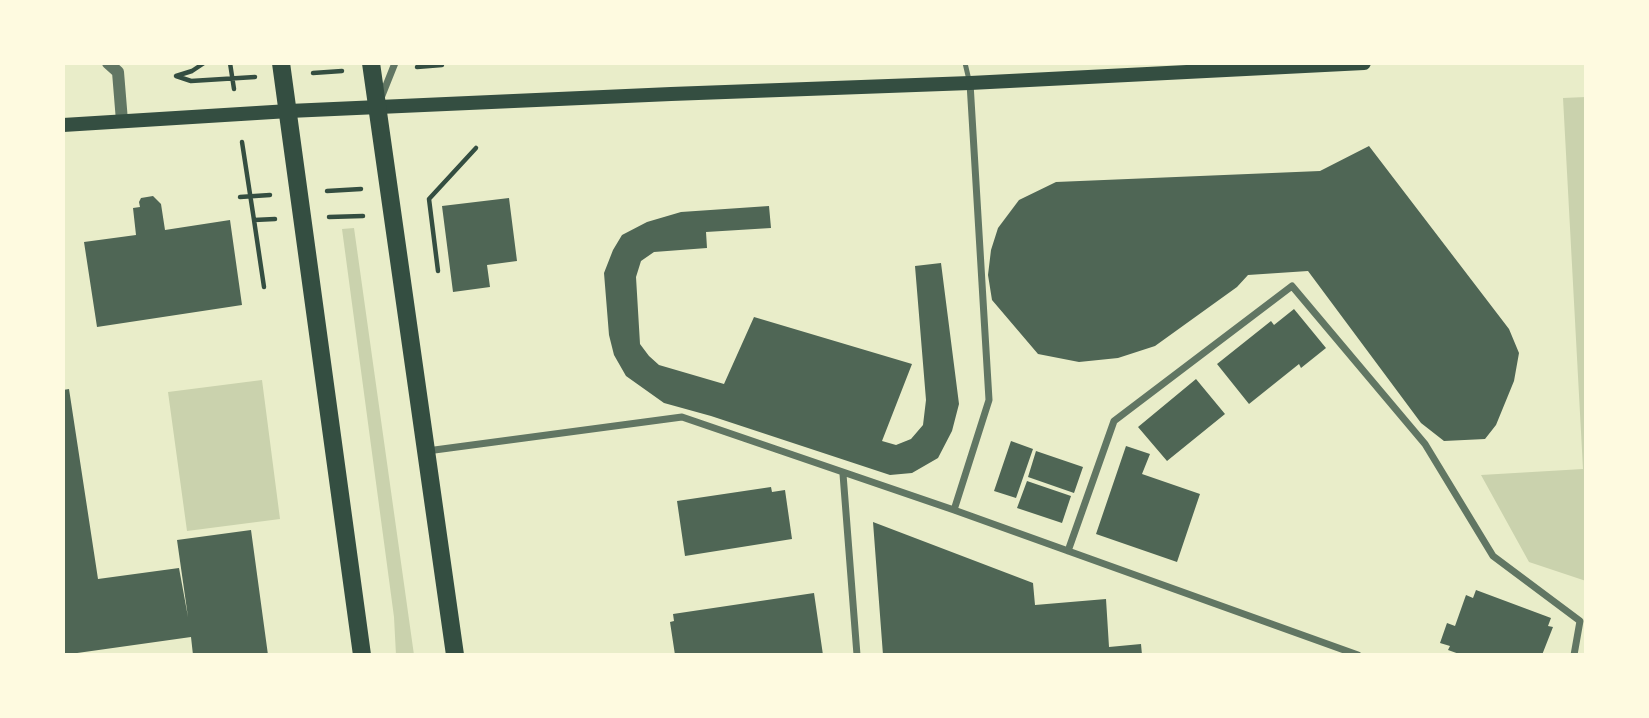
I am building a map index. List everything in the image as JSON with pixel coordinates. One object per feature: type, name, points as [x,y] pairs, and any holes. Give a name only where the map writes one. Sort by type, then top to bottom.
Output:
[{"type":"main road","points":[[281,63],[362,655]]},
{"type":"main road","points":[[370,63],[455,655]]},
{"type":"main road","points":[[63,125],[289,111],[970,83],[1364,63]]},
{"type":"street","points":[[108,63],[118,72],[122,121]]},
{"type":"street","points":[[377,107],[395,63]]},
{"type":"street","points":[[954,510],[989,400],[970,83]]},
{"type":"street","points":[[1068,551],[1114,421],[1292,286],[1425,444],[1493,556],[1580,621],[1574,655]]},
{"type":"street","points":[[426,451],[682,418],[954,510],[1358,655]]},
{"type":"street","points":[[843,474],[856,655]]},
{"type":"lane","points":[[965,63],[970,83]]},
{"type":"path","points":[[176,76],[192,71],[204,63]]},
{"type":"path","points":[[438,271],[429,199],[476,148]]},
{"type":"path","points":[[240,197],[389,187]]},
{"type":"path","points":[[254,220],[264,287]]},
{"type":"green space","points":[[1586,97],[1586,581],[1529,562],[1481,475],[1583,469],[1563,98]]},
{"type":"green space","points":[[354,228],[414,655],[396,655],[394,617],[342,229]]},
{"type":"green space","points":[[262,380],[280,519],[187,531],[168,392]]},
{"type":"building","points":[[1369,146],[1509,329],[1519,353],[1514,381],[1496,425],[1485,439],[1444,441],[1421,423],[1308,271],[1248,275],[1237,287],[1155,346],[1118,358],[1079,362],[1038,354],[992,300],[988,275],[991,250],[998,228],[1019,200],[1056,182],[1320,171]]},
{"type":"building","points":[[153,196],[161,204],[165,230],[230,220],[242,305],[97,327],[84,242],[136,235],[133,208],[140,207],[141,198]]},
{"type":"building","points":[[509,198],[517,261],[487,265],[490,287],[453,292],[442,206]]},
{"type":"building","points":[[769,206],[771,228],[706,232],[707,248],[654,252],[641,261],[636,277],[640,344],[659,365],[724,384],[754,317],[912,364],[882,441],[896,445],[911,439],[923,425],[926,400],[915,266],[941,263],[959,404],[952,431],[938,458],[912,473],[890,475],[664,403],[626,376],[614,355],[609,335],[604,273],[622,235],[647,222],[681,212]]},
{"type":"building","points":[[1294,309],[1326,348],[1301,368],[1299,364],[1249,404],[1217,364],[1271,321],[1274,325]]},
{"type":"building","points":[[1196,379],[1225,414],[1167,461],[1138,427]]},
{"type":"building","points":[[69,389],[98,579],[179,568],[188,617],[177,540],[251,530],[268,655],[193,655],[191,637],[63,655],[63,390]]},
{"type":"building","points":[[1011,441],[1033,449],[1016,498],[994,491]]},
{"type":"building","points":[[1126,446],[1150,454],[1142,474],[1200,494],[1177,562],[1096,534]]},
{"type":"building","points":[[1036,451],[1083,467],[1074,493],[1028,477]]},
{"type":"building","points":[[1027,481],[1071,496],[1062,523],[1017,508]]},
{"type":"building","points":[[771,487],[772,492],[785,490],[792,539],[685,556],[677,501]]},
{"type":"building","points":[[873,522],[1033,583],[1035,605],[1106,599],[1109,647],[1141,644],[1142,655],[883,655]]},
{"type":"building","points":[[1476,590],[1551,618],[1548,626],[1553,627],[1542,655],[1462,655],[1448,650],[1450,646],[1440,643],[1447,623],[1455,626],[1466,595],[1473,598]]},
{"type":"building","points":[[814,593],[823,655],[675,655],[670,622],[674,621],[673,614]]}]
